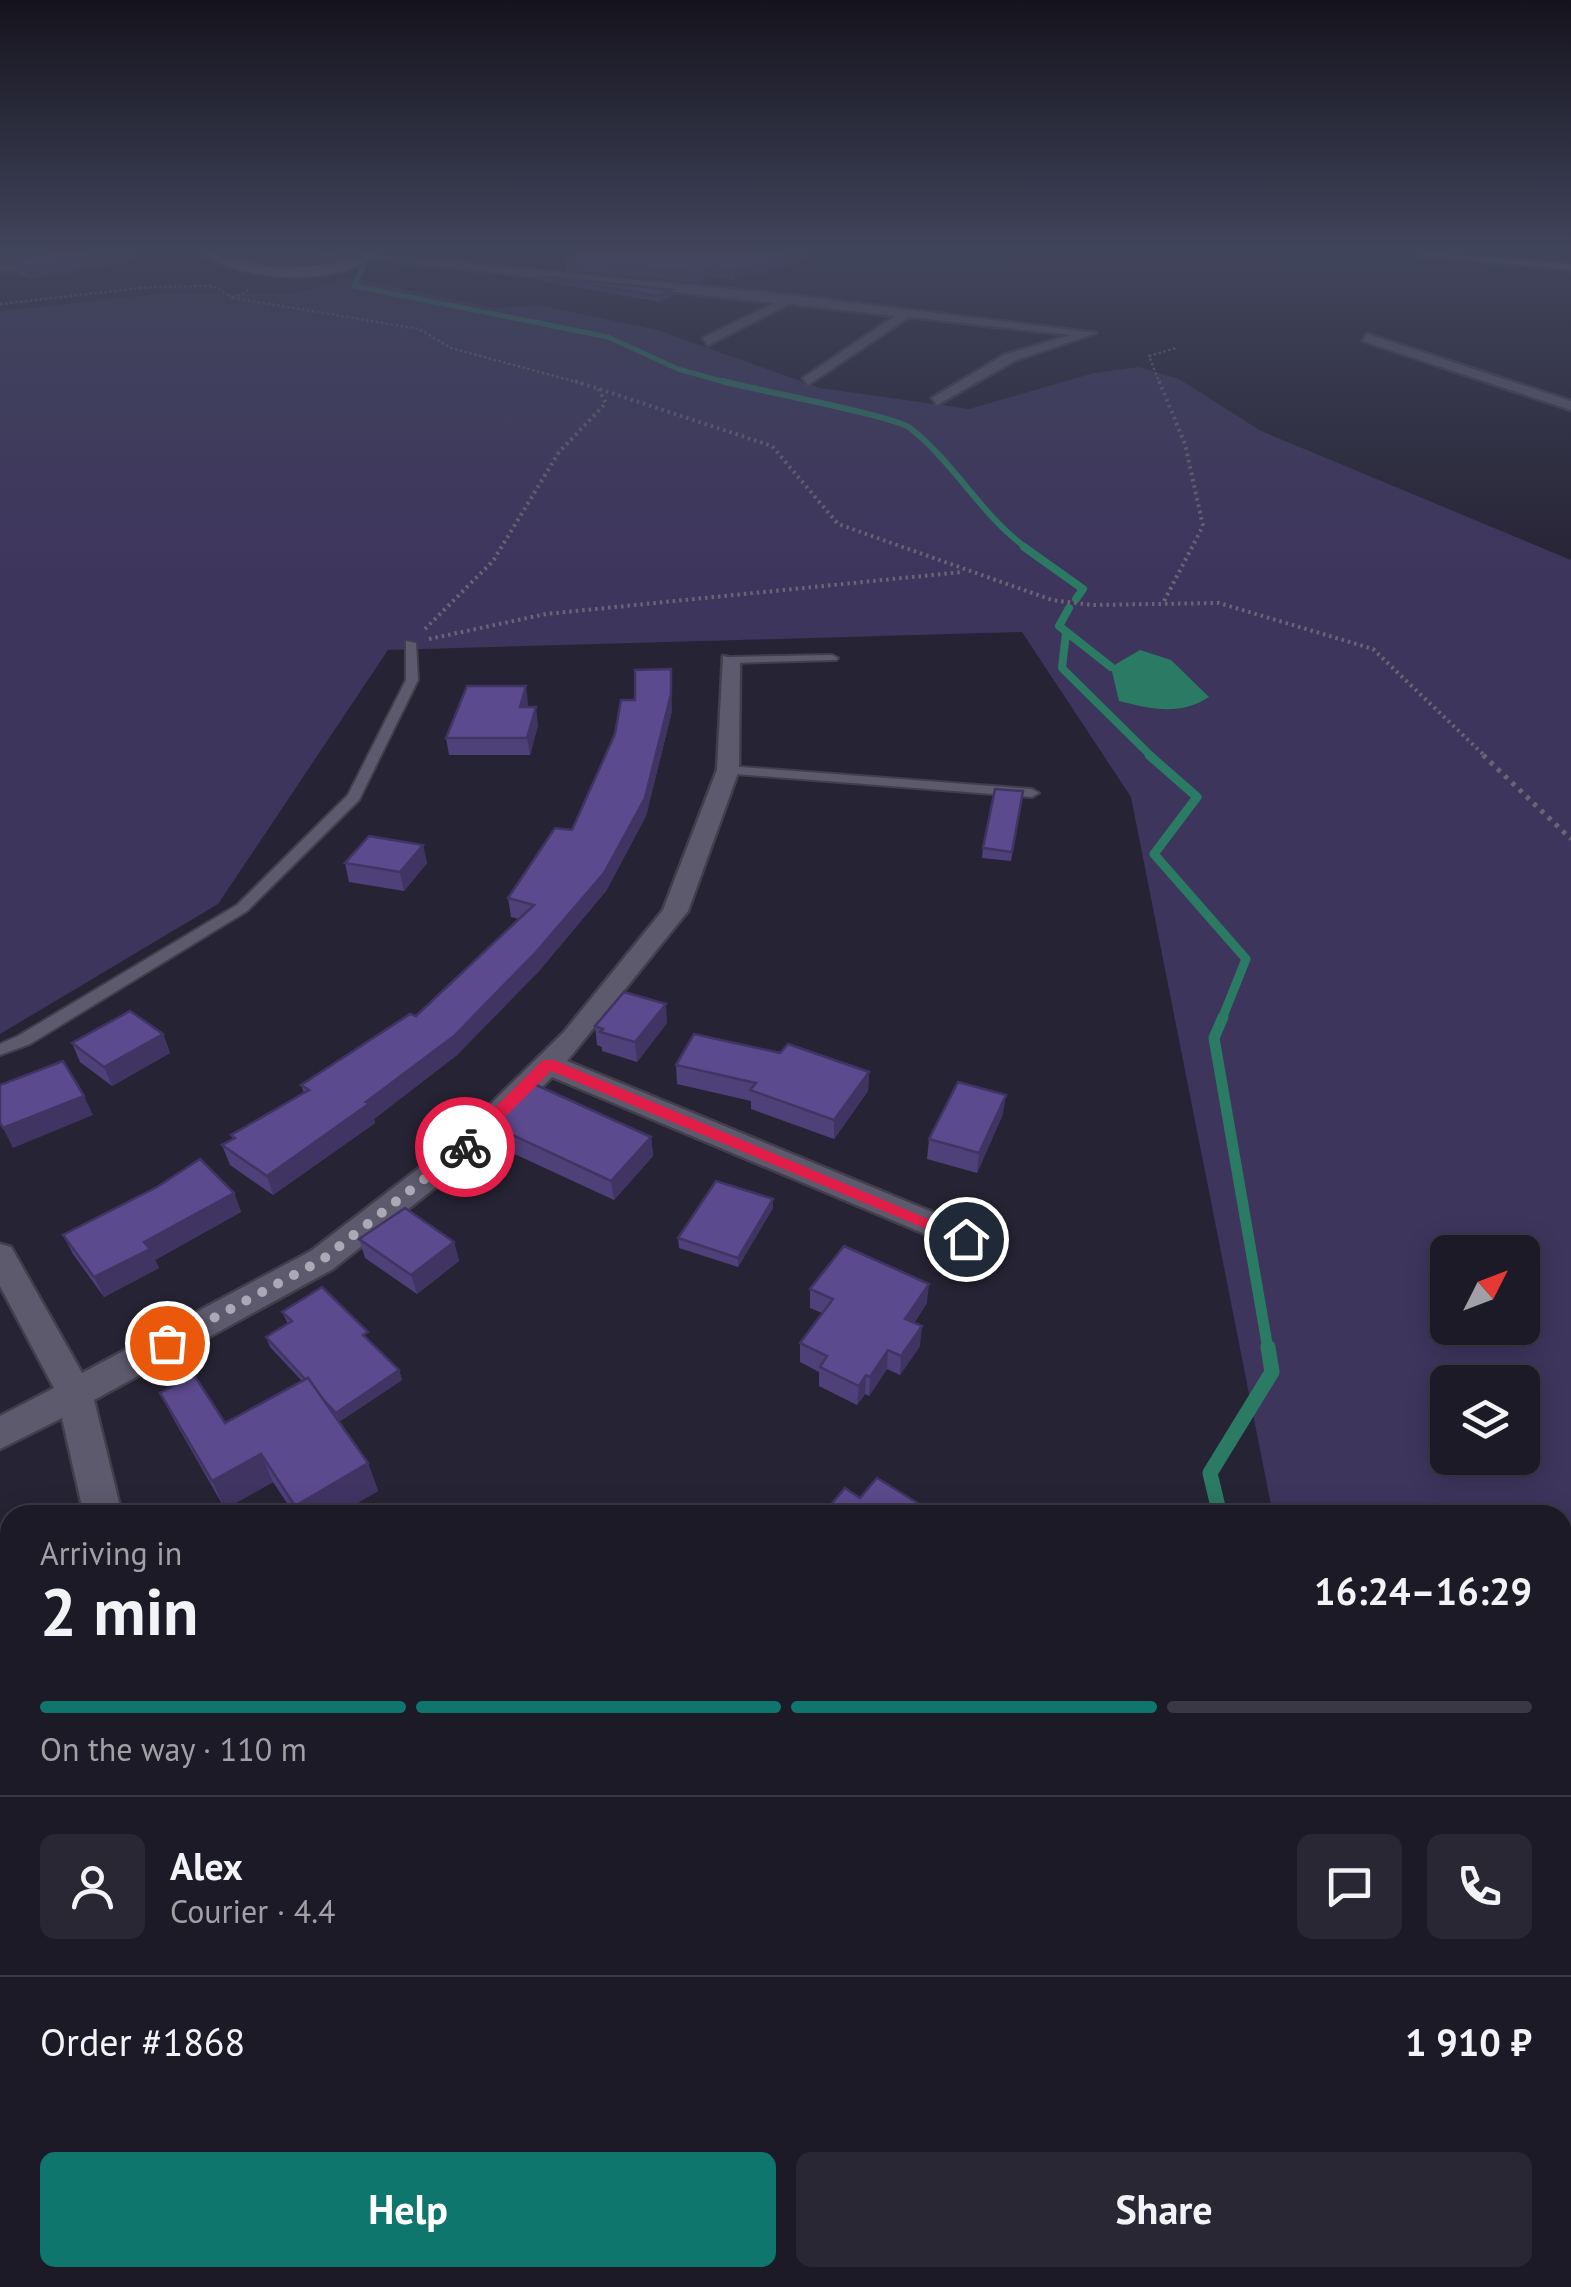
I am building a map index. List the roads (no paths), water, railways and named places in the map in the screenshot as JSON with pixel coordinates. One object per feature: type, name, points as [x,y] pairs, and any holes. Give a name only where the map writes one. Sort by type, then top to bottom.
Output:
[{"type":"street","points":[[808,381],[840,359]]},
{"type":"street","points":[[936,401],[1009,359]]},
{"type":"street","points":[[1430,359],[1571,406]]},
{"type":"street","points":[[0,1434],[322,1260],[460,1152],[548,1064],[675,912],[728,770],[730,660]]},
{"type":"street","points":[[548,1064],[966,1239]]},
{"type":"street","points":[[0,1256],[74,1392],[101,1505]]},
{"type":"lane","points":[[0,1050],[24,1040],[242,908],[354,797],[412,680],[410,643]]},
{"type":"lane","points":[[730,660],[832,658]]},
{"type":"lane","points":[[728,770],[1032,793]]},
{"type":"waterway","points":[[656,359],[732,384]]},
{"type":"waterway","points":[[723,381],[853,410],[910,428],[941,457],[996,522],[1028,549]]},
{"type":"waterway","points":[[1024,547],[1083,589],[1076,599]]},
{"type":"waterway","points":[[1069,608],[1059,626],[1111,667]]},
{"type":"waterway","points":[[1066,633],[1062,668],[1152,757]]},
{"type":"waterway","points":[[1149,755],[1197,797],[1154,854],[1246,959],[1222,1019]]},
{"type":"waterway","points":[[1223,1017],[1214,1038],[1268,1349]]},
{"type":"waterway","points":[[1218,1505],[1210,1473],[1272,1372],[1268,1347]]}]
